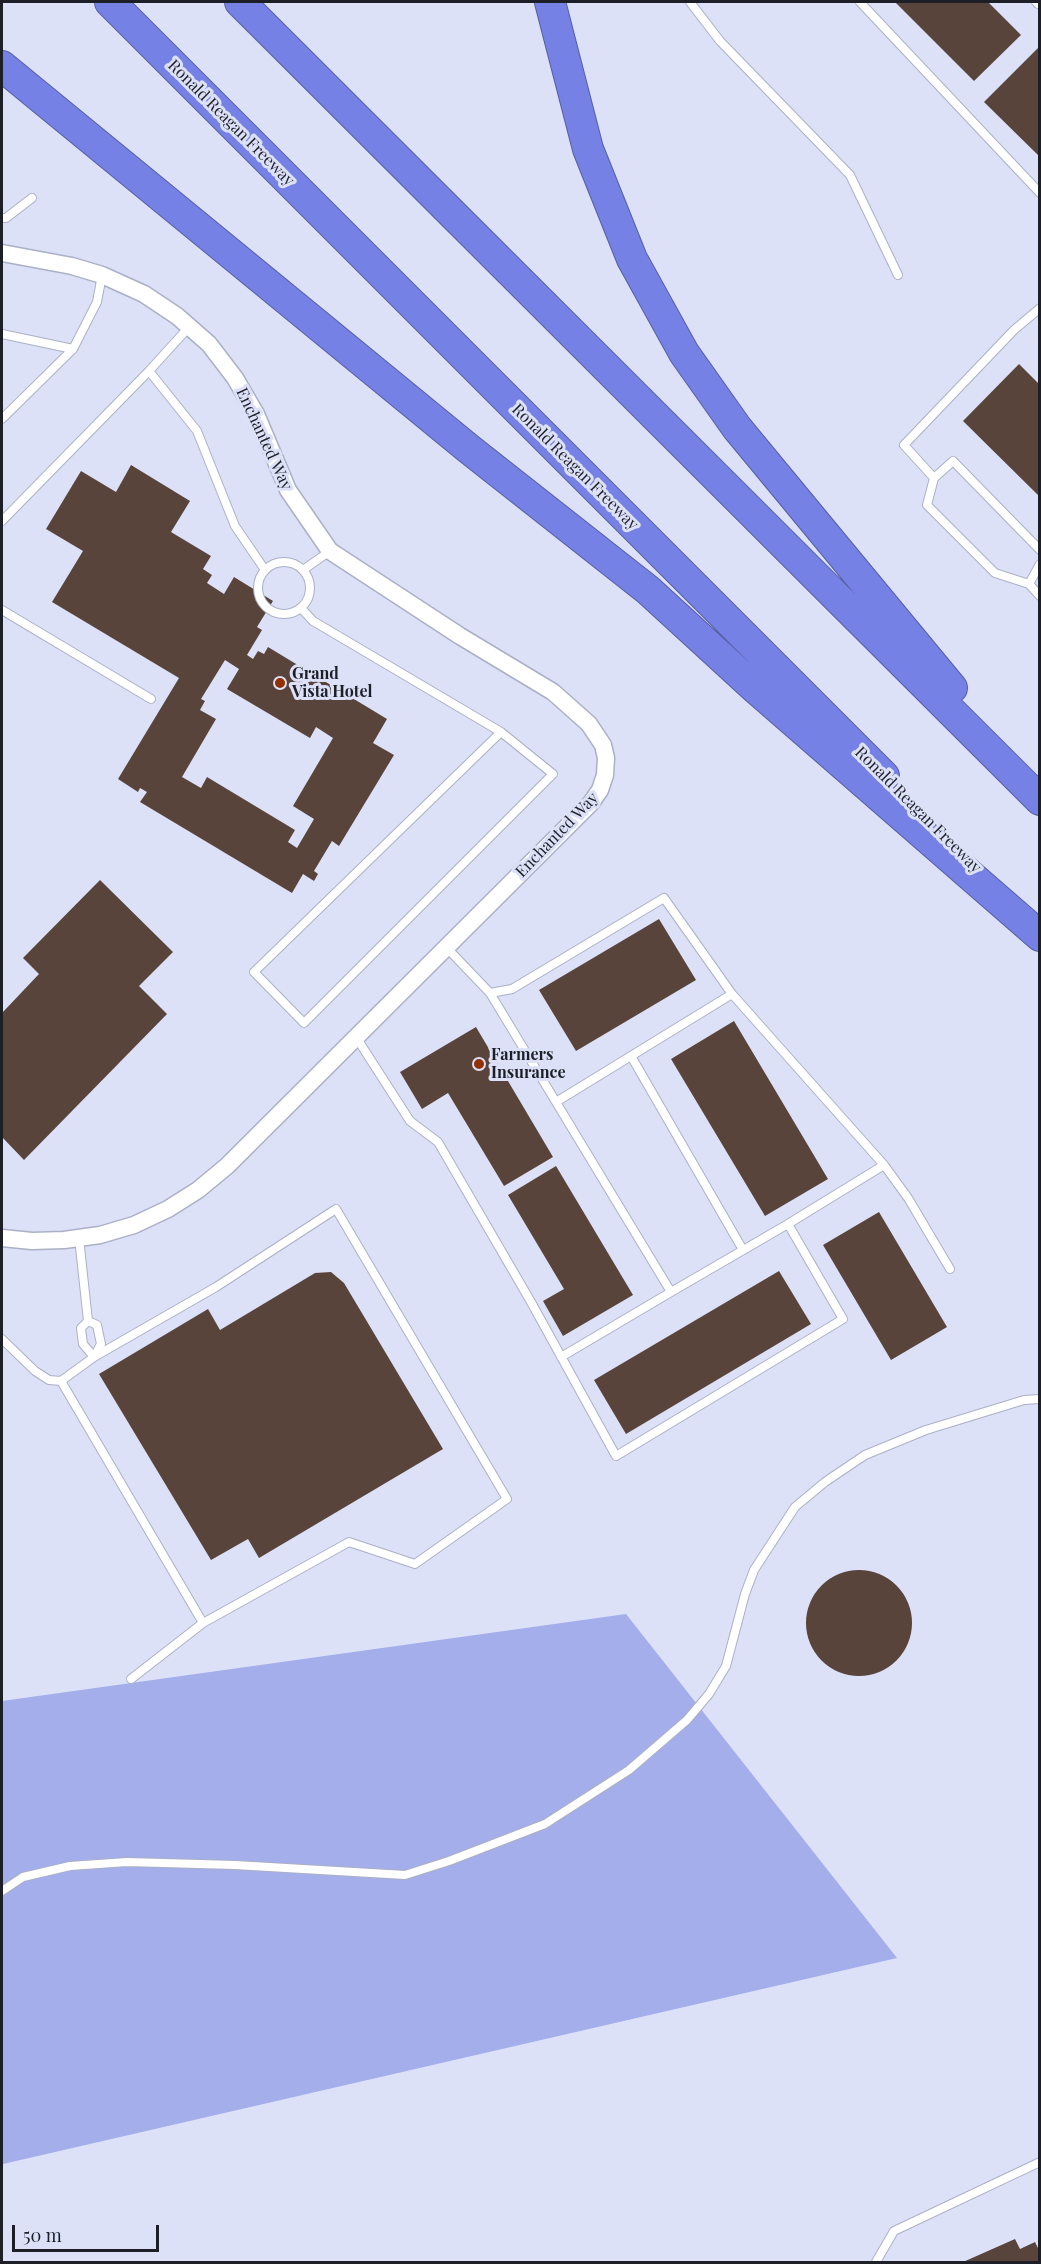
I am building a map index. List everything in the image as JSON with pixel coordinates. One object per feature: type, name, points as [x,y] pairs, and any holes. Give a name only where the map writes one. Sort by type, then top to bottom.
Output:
[{"type":"highway","points":[[101,2],[150,42]]},
{"type":"highway","name":"Ronald Reagan Freeway","points":[[110,2],[1040,934]]},
{"type":"highway","points":[[240,2],[1040,800]]},
{"type":"highway","points":[[550,2],[588,148],[632,260],[684,353],[737,428],[1040,791]]},
{"type":"highway","points":[[2,66],[469,449],[648,591],[755,688],[1040,934]]},
{"type":"street","name":"Enchanted Way","points":[[2,253],[72,266],[102,275],[144,294],[177,316],[209,345],[235,378],[256,414],[288,490],[330,550],[460,636],[553,692],[589,724],[603,745],[606,759],[605,775],[600,790],[591,803],[227,1166],[198,1190],[168,1209],[134,1225],[100,1235],[33,1241],[7,1238]]},
{"type":"lane","points":[[690,2],[720,41],[850,175],[898,275]]},
{"type":"lane","points":[[860,2],[1040,193]]},
{"type":"lane","points":[[2,218],[6,218],[32,198]]},
{"type":"lane","points":[[2,419],[73,349],[97,302],[102,275]]},
{"type":"lane","points":[[933,478],[904,445],[1014,330],[1040,308]]},
{"type":"lane","points":[[2,521],[189,327]]},
{"type":"lane","points":[[2,333],[73,349]]},
{"type":"lane","points":[[148,370],[197,431],[235,526],[265,570]]},
{"type":"lane","points":[[1040,550],[953,461],[933,478],[927,505],[995,573],[1029,584],[1040,596]]},
{"type":"lane","points":[[303,570],[330,550]]},
{"type":"lane","points":[[280,562],[296,565],[303,570],[310,585],[310,594],[302,608],[285,615],[268,609],[262,603],[258,586],[265,570],[280,562]]},
{"type":"lane","points":[[1029,584],[1040,564]]},
{"type":"lane","points":[[302,608],[313,621],[501,732],[553,774],[304,1023],[254,972],[501,732]]},
{"type":"lane","points":[[2,610],[151,699]]},
{"type":"lane","points":[[490,993],[512,989],[664,898],[732,994],[884,1165],[908,1198],[950,1269]]},
{"type":"lane","points":[[446,947],[490,993],[671,1292]]},
{"type":"lane","points":[[556,1102],[732,994]]},
{"type":"lane","points":[[356,1037],[410,1121],[438,1142],[616,1456],[843,1319],[788,1224]]},
{"type":"lane","points":[[631,1056],[743,1250]]},
{"type":"lane","points":[[561,1357],[884,1165]]},
{"type":"lane","points":[[2,1339],[35,1371],[49,1380],[61,1381],[94,1357],[216,1287],[336,1209],[507,1499],[415,1563],[349,1542],[203,1623],[131,1679]]},
{"type":"lane","points":[[79,1238],[88,1321]]},
{"type":"lane","points":[[88,1321],[97,1325],[101,1344],[94,1357]]},
{"type":"lane","points":[[88,1321],[81,1328],[83,1344],[94,1357]]},
{"type":"lane","points":[[61,1381],[203,1623]]},
{"type":"lane","points":[[2,1891],[23,1877],[70,1866],[127,1862],[224,1864],[405,1875],[449,1861],[545,1824],[629,1770],[687,1720],[709,1694],[726,1666],[745,1594],[754,1570],[795,1507],[817,1488],[865,1455],[926,1430],[1024,1400],[1040,1399]]},
{"type":"lane","points":[[876,2262],[894,2231],[1040,2162]]},
{"type":"shaded area","points":[[626,1614],[897,1958],[2,2166],[2,1701]]},
{"type":"building","points":[[895,2],[988,2],[1021,35],[974,81]]},
{"type":"building","points":[[1040,46],[1040,157],[984,102]]},
{"type":"building","points":[[1019,364],[1040,385],[1040,497],[963,421]]},
{"type":"building","name":"Grand Vista Hotel","points":[[131,465],[190,501],[171,532],[211,556],[203,569],[212,575],[207,583],[224,594],[234,577],[273,601],[257,627],[262,630],[247,655],[253,659],[258,651],[264,654],[268,647],[387,719],[373,743],[394,755],[339,846],[332,841],[314,871],[318,874],[314,881],[303,874],[292,893],[140,802],[147,792],[140,788],[138,792],[118,779],[179,678],[52,602],[83,551],[46,529],[81,471],[116,492]],"holes":[[[225,660],[239,669],[227,689],[310,738],[316,727],[333,738],[293,806],[314,819],[297,848],[288,842],[295,830],[207,777],[201,788],[182,777],[216,719],[200,710],[205,701],[201,699]]]},
{"type":"building","points":[[100,880],[173,952],[139,986],[167,1014],[24,1160],[2,1137],[2,1013],[39,974],[23,958]]},
{"type":"building","points":[[659,919],[696,980],[576,1051],[539,990]]},
{"type":"building","points":[[734,1021],[828,1179],[765,1216],[671,1059]]},
{"type":"building","points":[[476,1027],[553,1157],[504,1186],[448,1093],[422,1109],[400,1072]]},
{"type":"building","points":[[556,1166],[633,1295],[563,1336],[543,1301],[564,1289],[508,1195]]},
{"type":"building","points":[[879,1212],[947,1327],[891,1360],[823,1245]]},
{"type":"building","points":[[779,1271],[811,1324],[626,1434],[594,1380]]},
{"type":"building","points":[[331,1272],[344,1283],[443,1449],[259,1558],[248,1539],[211,1560],[99,1374],[208,1309],[220,1330],[315,1273]]},
{"type":"building","points":[[859,1570],[879,1574],[897,1585],[908,1603],[912,1623],[908,1643],[897,1661],[879,1672],[859,1676],[839,1672],[821,1661],[810,1643],[806,1623],[810,1603],[821,1585],[839,1574]]},
{"type":"building","points":[[1015,2239],[1020,2249],[1035,2242],[1040,2252],[1040,2262],[963,2262]]},
{"type":"place","name":"Grand Vista Hotel","points":[[280,683]]},
{"type":"place","name":"Farmers Insurance","points":[[479,1064]]}]
